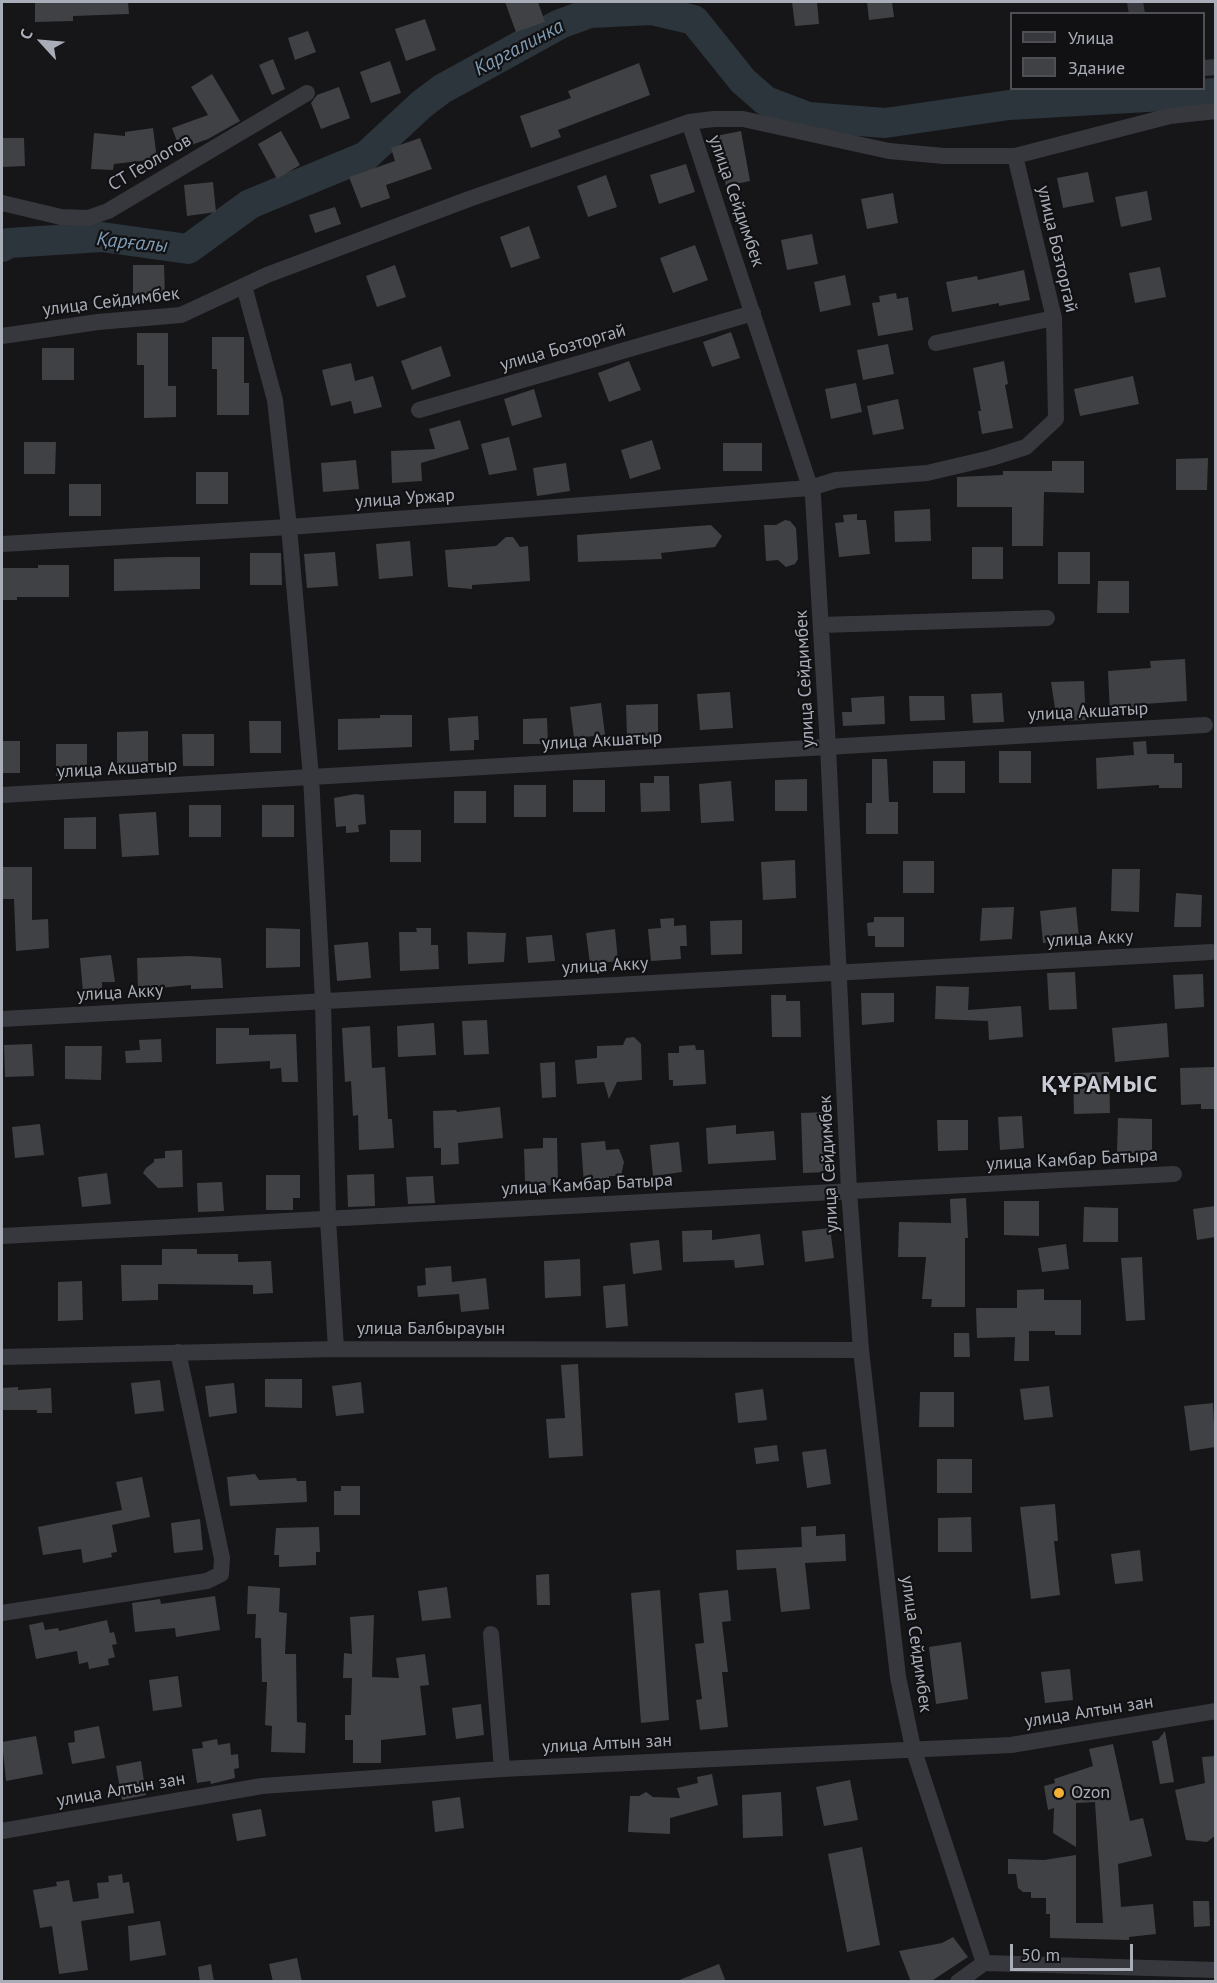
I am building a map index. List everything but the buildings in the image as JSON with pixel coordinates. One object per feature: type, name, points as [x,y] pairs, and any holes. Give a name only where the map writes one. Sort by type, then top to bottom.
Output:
[{"type":"street","name":"СТ Геологов","points":[[2,203],[61,217],[88,218],[108,212],[307,93]]},
{"type":"street","points":[[689,122],[714,118],[743,119],[889,151],[944,156],[1015,156],[1170,116],[1215,111]]},
{"type":"street","name":"улица Сейдимбек","points":[[2,336],[98,322],[181,315],[244,286],[469,199],[689,122],[810,488],[828,747],[849,1191],[861,1350],[898,1677],[913,1748],[984,1963]]},
{"type":"street","name":"улица Бозторгай","points":[[810,488],[836,480],[927,473],[1026,447],[1056,419],[1054,318],[1015,156]]},
{"type":"street","points":[[244,286],[275,400],[289,527],[311,777],[323,1001],[328,1219],[336,1348]]},
{"type":"street","name":"улица Бозторгай","points":[[419,410],[753,313]]},
{"type":"street","points":[[936,343],[1054,318]]},
{"type":"street","name":"улица Уржар","points":[[2,544],[289,527],[810,488]]},
{"type":"street","points":[[821,625],[1047,618]]},
{"type":"street","name":"улица Акшатыр","points":[[2,795],[1205,725]]},
{"type":"street","name":"улица Акку","points":[[2,1019],[1211,952]]},
{"type":"street","name":"улица Камбар Батыра","points":[[2,1236],[1174,1174]]},
{"type":"street","name":"улица Балбырауын","points":[[2,1357],[336,1348],[861,1350]]},
{"type":"street","points":[[2,1613],[207,1581],[221,1574],[222,1558],[178,1352]]},
{"type":"street","points":[[491,1634],[501,1769]]},
{"type":"street","name":"улица Алтын зан","points":[[2,1831],[262,1786],[501,1769],[1011,1745],[1215,1711]]},
{"type":"street","points":[[958,1982],[984,1963],[1210,1974]]},
{"type":"waterway","name":"Каргалинка","points":[[2,247],[9,243],[102,237],[188,249],[250,204],[366,156],[422,104],[442,89],[560,24],[590,13],[651,10],[694,20],[743,81],[766,101],[808,117],[885,123],[1009,105],[1216,93]]},
{"type":"place","name":"Ozon","points":[[1059,1793]]},
{"type":"district","name":"ҚҰРАМЫС","points":[[1100,1085]]},
{"type":"water label","name":"Қарғалы","points":[[132,243]]}]
